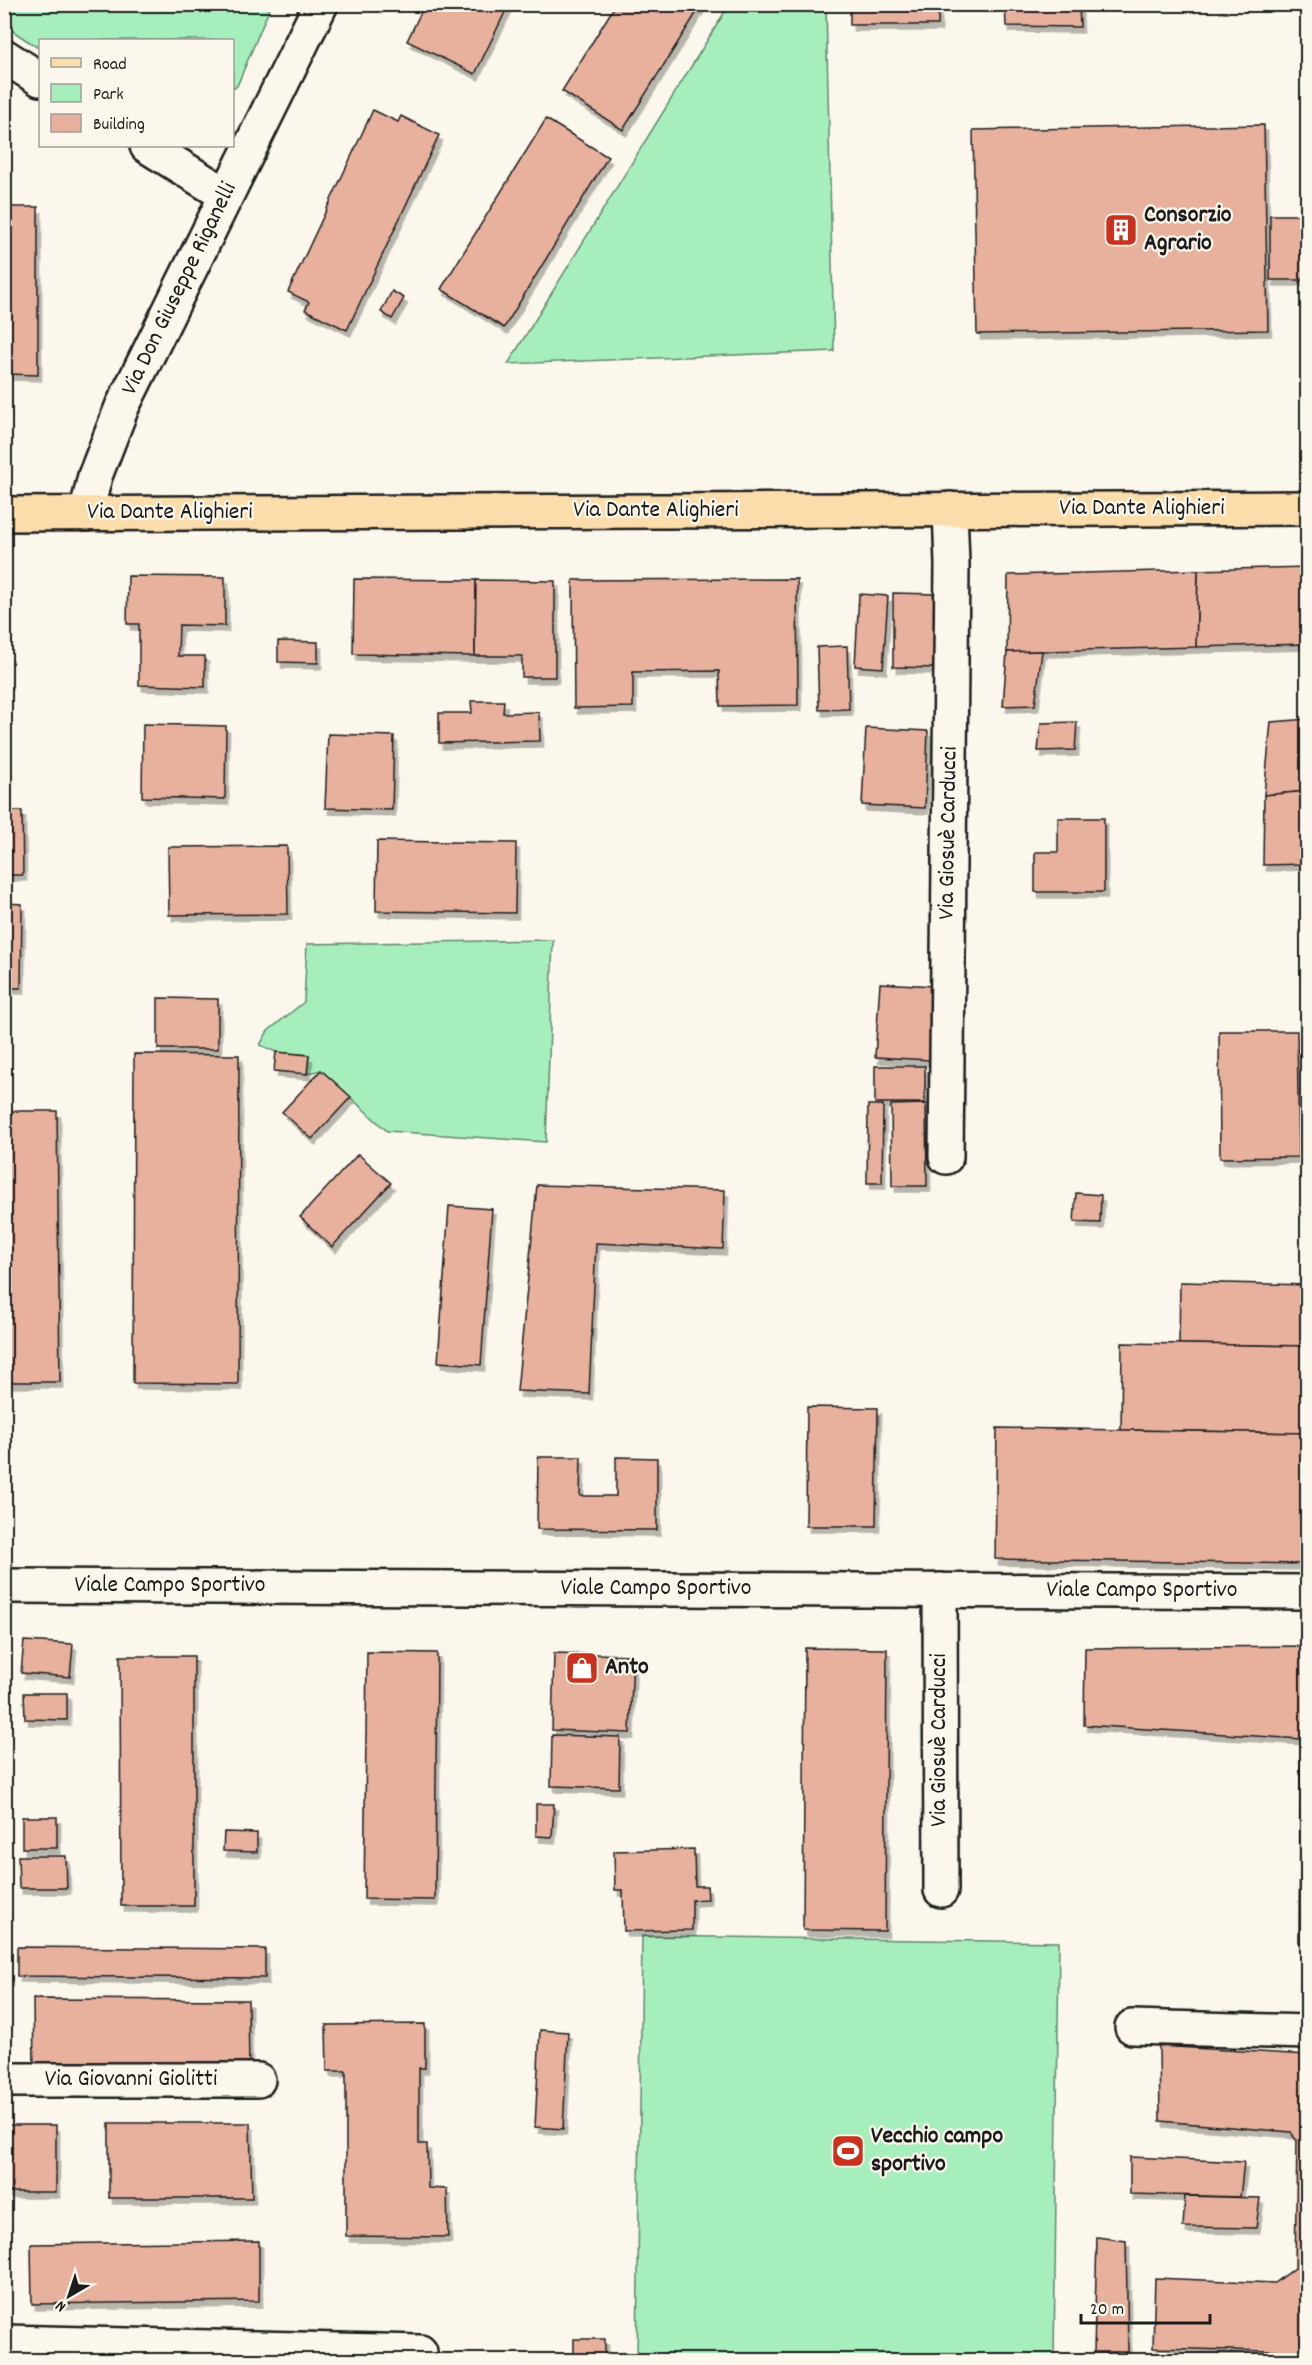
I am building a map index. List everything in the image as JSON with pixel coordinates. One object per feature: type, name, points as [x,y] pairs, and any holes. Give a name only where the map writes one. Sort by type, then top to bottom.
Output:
[{"type":"main road","name":"Via Dante Alighieri","points":[[4,514],[1308,508]]},
{"type":"street","name":"Via Don Giuseppe Riganelli","points":[[86,514],[94,476],[122,407],[321,4]]},
{"type":"street","points":[[4,56],[39,78]]},
{"type":"street","points":[[149,147],[226,195]]},
{"type":"street","name":"Via Giosuè Carducci","points":[[946,1157],[952,564],[950,510]]},
{"type":"street","name":"Viale Campo Sportivo","points":[[4,1586],[1308,1592]]},
{"type":"street","name":"Via Giosuè Carducci","points":[[940,1590],[941,1890]]},
{"type":"street","points":[[1132,2027],[1308,2032]]},
{"type":"street","name":"Via Giovanni Giolitti","points":[[4,2079],[258,2080]]},
{"type":"street","points":[[4,2342],[420,2352],[420,2361]]},
{"type":"green space","points":[[5,4],[271,5],[237,86],[234,88],[234,39],[39,39],[39,48],[5,26]]},
{"type":"green space","points":[[729,5],[826,5],[834,351],[508,364]]},
{"type":"green space","points":[[553,940],[546,1142],[387,1131],[321,1070],[307,1074],[309,1055],[276,1052],[260,1045],[268,1031],[304,1002],[307,944]]},
{"type":"green space","name":"Vecchio campo sportivo","points":[[642,1936],[1059,1942],[1054,2360],[637,2360]]},
{"type":"building","points":[[425,4],[509,4],[475,74],[407,41]]},
{"type":"building","points":[[616,4],[702,4],[623,130],[562,91]]},
{"type":"building","points":[[850,4],[938,4],[938,25],[850,25]]},
{"type":"building","points":[[1005,4],[1079,4],[1080,27],[1006,26]]},
{"type":"building","points":[[1303,77],[1308,77],[1308,108]]},
{"type":"building","points":[[373,110],[398,122],[401,116],[439,135],[347,330],[305,310],[309,302],[288,292]]},
{"type":"building","points":[[546,119],[608,157],[504,328],[441,289]]},
{"type":"building","name":"Consorzio Agrario","points":[[1264,125],[1268,330],[977,334],[973,130]]},
{"type":"building","points":[[4,207],[38,207],[38,375],[7,374],[7,397],[4,397]]},
{"type":"building","points":[[1270,215],[1308,215],[1308,280],[1270,280]]},
{"type":"building","points":[[392,291],[404,298],[392,319],[381,312]]},
{"type":"building","points":[[1308,567],[1308,644],[1196,647],[1198,570]]},
{"type":"building","points":[[1198,570],[1196,647],[1007,652],[1008,575]]},
{"type":"building","points":[[128,576],[225,577],[225,626],[179,625],[178,656],[205,656],[205,687],[139,685],[139,624],[127,624]]},
{"type":"building","points":[[354,579],[476,580],[475,656],[353,654]]},
{"type":"building","points":[[797,579],[798,705],[720,706],[719,671],[633,672],[633,707],[574,708],[573,580]]},
{"type":"building","points":[[476,580],[555,581],[555,677],[522,677],[522,656],[475,656]]},
{"type":"building","points":[[893,593],[935,594],[935,668],[893,667]]},
{"type":"building","points":[[859,594],[888,596],[883,668],[855,666]]},
{"type":"building","points":[[278,641],[318,642],[318,663],[278,662]]},
{"type":"building","points":[[847,646],[849,709],[819,710],[817,647]]},
{"type":"building","points":[[1042,651],[1035,705],[1003,706],[1007,652]]},
{"type":"building","points":[[471,701],[504,701],[503,713],[539,712],[540,741],[439,743],[439,713],[472,713]]},
{"type":"building","points":[[1308,719],[1308,791],[1264,795],[1271,722]]},
{"type":"building","points":[[1077,722],[1075,750],[1038,751],[1041,723]]},
{"type":"building","points":[[143,724],[226,726],[225,799],[142,797]]},
{"type":"building","points":[[866,728],[928,731],[925,808],[862,805]]},
{"type":"building","points":[[328,734],[394,736],[392,810],[325,808]]},
{"type":"building","points":[[1308,791],[1308,864],[1263,865],[1264,795]]},
{"type":"building","points":[[4,811],[22,811],[23,875],[4,875]]},
{"type":"building","points":[[1058,818],[1104,818],[1104,892],[1035,892],[1035,852],[1058,852]]},
{"type":"building","points":[[377,841],[516,843],[515,913],[376,911]]},
{"type":"building","points":[[287,846],[288,914],[169,915],[168,847]]},
{"type":"building","points":[[4,903],[22,904],[21,988],[4,988]]},
{"type":"building","points":[[880,983],[934,986],[930,1060],[875,1057]]},
{"type":"building","points":[[158,998],[218,999],[218,1049],[158,1049]]},
{"type":"building","points":[[1219,1031],[1297,1031],[1299,1157],[1220,1158]]},
{"type":"building","points":[[276,1052],[309,1055],[307,1074],[274,1071]]},
{"type":"building","points":[[134,1054],[239,1055],[238,1384],[133,1383]]},
{"type":"building","points":[[875,1066],[925,1066],[925,1103],[875,1103]]},
{"type":"building","points":[[321,1070],[351,1097],[312,1139],[282,1112]]},
{"type":"building","points":[[926,1104],[927,1186],[892,1186],[891,1105]]},
{"type":"building","points":[[868,1105],[883,1105],[882,1183],[867,1183]]},
{"type":"building","points":[[4,1111],[57,1111],[60,1382],[4,1382]]},
{"type":"building","points":[[358,1154],[391,1183],[332,1247],[300,1217]]},
{"type":"building","points":[[537,1185],[725,1190],[723,1249],[596,1243],[589,1394],[517,1391]]},
{"type":"building","points":[[1076,1193],[1101,1195],[1100,1223],[1074,1222]]},
{"type":"building","points":[[449,1206],[492,1209],[481,1365],[438,1362]]},
{"type":"building","points":[[1180,1282],[1308,1285],[1308,1346],[1179,1344]]},
{"type":"building","points":[[1122,1343],[1308,1346],[1308,1433],[1121,1430]]},
{"type":"building","points":[[807,1407],[878,1408],[876,1526],[806,1526]]},
{"type":"building","points":[[997,1428],[1308,1433],[1308,1564],[995,1559]]},
{"type":"building","points":[[538,1457],[581,1457],[580,1496],[616,1496],[616,1457],[657,1458],[657,1530],[537,1529]]},
{"type":"building","points":[[24,1641],[73,1644],[70,1677],[21,1673]]},
{"type":"building","points":[[1308,1646],[1308,1943],[1299,1942],[1301,1739],[1084,1725],[1085,1648]]},
{"type":"building","points":[[805,1648],[887,1649],[885,1931],[803,1930]]},
{"type":"building","points":[[367,1652],[437,1653],[435,1900],[364,1899]]},
{"type":"building","points":[[554,1653],[633,1655],[630,1733],[552,1730]]},
{"type":"building","points":[[120,1656],[194,1656],[194,1906],[121,1906]]},
{"type":"building","points":[[24,1693],[67,1693],[67,1720],[25,1719]]},
{"type":"building","points":[[552,1735],[620,1737],[619,1788],[551,1786]]},
{"type":"building","points":[[536,1804],[554,1804],[552,1837],[536,1836]]},
{"type":"building","points":[[22,1817],[57,1817],[57,1848],[22,1848]]},
{"type":"building","points":[[224,1832],[257,1833],[257,1852],[223,1851]]},
{"type":"building","points":[[694,1849],[695,1886],[707,1886],[708,1899],[692,1900],[692,1930],[624,1931],[623,1890],[615,1890],[614,1851]]},
{"type":"building","points":[[18,1856],[66,1856],[67,1888],[19,1888]]},
{"type":"building","points":[[17,1947],[265,1949],[265,1978],[17,1976]]},
{"type":"building","points":[[33,1999],[248,2000],[249,2071],[34,2070]]},
{"type":"building","points":[[425,2024],[425,2068],[419,2068],[419,2144],[427,2144],[428,2188],[447,2189],[448,2237],[346,2236],[346,2071],[327,2071],[326,2025]]},
{"type":"building","points":[[540,2030],[568,2032],[563,2129],[535,2127]]},
{"type":"building","points":[[1159,2046],[1308,2055],[1308,2352],[1153,2348],[1155,2278],[1275,2283],[1295,2268],[1297,2140],[1291,2132],[1160,2121]]},
{"type":"building","points":[[109,2123],[250,2123],[252,2198],[109,2198]]},
{"type":"building","points":[[4,2125],[56,2125],[56,2192],[4,2192]]},
{"type":"building","points":[[1130,2157],[1244,2162],[1240,2197],[1130,2194]]},
{"type":"building","points":[[1185,2196],[1260,2198],[1256,2228],[1183,2227]]},
{"type":"building","points":[[1097,2237],[1126,2241],[1128,2352],[1094,2352]]},
{"type":"building","points":[[259,2241],[259,2301],[32,2304],[31,2244]]},
{"type":"building","points":[[574,2339],[605,2339],[605,2360],[574,2360]]},
{"type":"place","name":"Consorzio Agrario","points":[[1121,230]]},
{"type":"place","name":"Anto","points":[[582,1668]]},
{"type":"place","name":"Vecchio campo sportivo","points":[[848,2151]]}]
